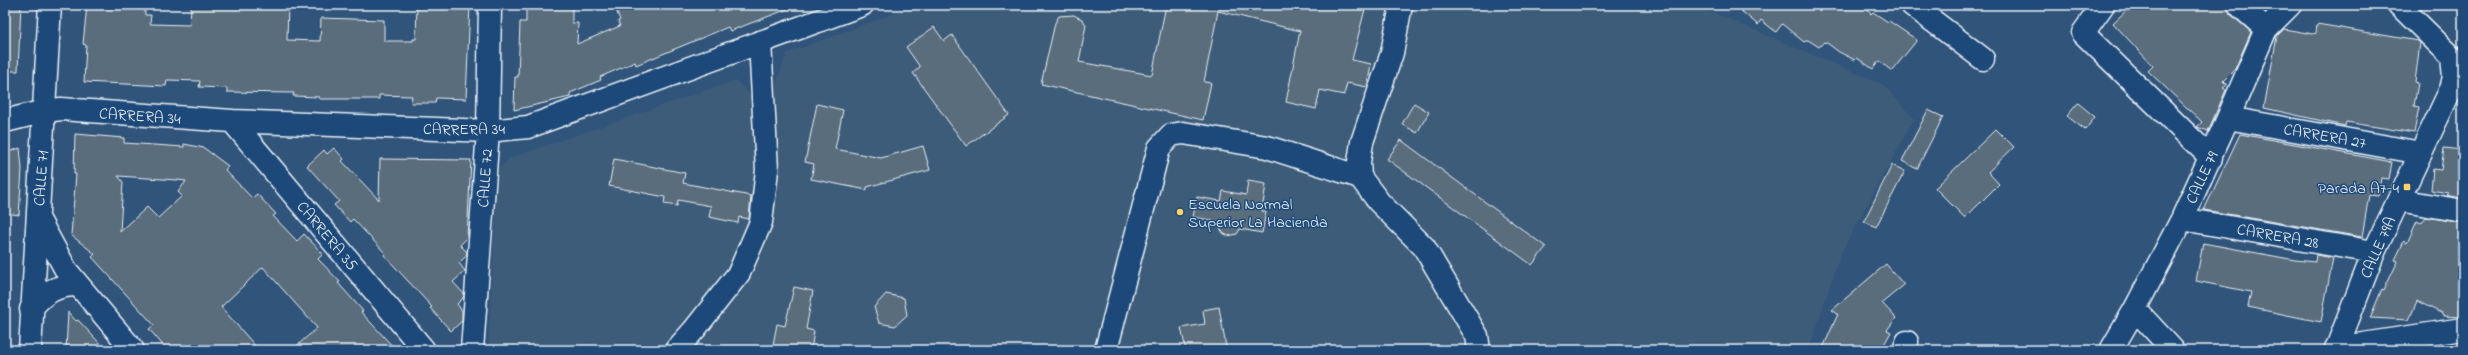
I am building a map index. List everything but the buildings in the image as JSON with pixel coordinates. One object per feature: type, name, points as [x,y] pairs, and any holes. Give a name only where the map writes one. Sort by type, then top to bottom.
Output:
[{"type":"street","name":"CALLE 71","points":[[30,350],[31,309],[45,111],[50,5]]},
{"type":"street","name":"CALLE 72","points":[[472,350],[488,131],[490,5]]},
{"type":"street","name":"CARRERA 34","points":[[5,121],[45,111],[61,109],[232,121],[488,131],[528,127],[862,5]]},
{"type":"street","points":[[1360,177],[1359,162],[1362,142],[1392,53],[1401,5]]},
{"type":"street","points":[[1912,5],[1983,59]]},
{"type":"street","points":[[2103,5],[2083,33],[2210,158]]},
{"type":"street","points":[[2239,5],[2266,29]]},
{"type":"street","name":"CALLE 79","points":[[2111,350],[2135,309],[2182,219],[2228,118],[2266,29],[2290,5]]},
{"type":"street","points":[[2399,5],[2457,50]]},
{"type":"street","points":[[676,350],[694,330],[739,273],[761,222],[766,170],[760,42]]},
{"type":"street","name":"CALLE 79A","points":[[2336,349],[2374,252],[2451,89],[2457,50]]},
{"type":"street","name":"CARRERA 27","points":[[2228,118],[2421,152]]},
{"type":"street","name":"CARRERA 35","points":[[232,121],[424,350]]},
{"type":"street","points":[[1106,350],[1159,148],[1165,139],[1183,133],[1267,147],[1360,177],[1380,202],[1424,247],[1477,336],[1479,350]]},
{"type":"street","points":[[2398,200],[2463,211]]},
{"type":"street","points":[[38,217],[59,259],[78,285],[133,350]]},
{"type":"street","name":"CARRERA 28","points":[[2182,219],[2374,252]]},
{"type":"street","points":[[31,309],[40,298],[51,290],[64,285],[78,285]]},
{"type":"street","points":[[2135,309],[2173,350]]},
{"type":"street","points":[[2336,349],[2463,329]]},
{"type":"shaded area","name":"Escuela Normal Superior La Hacienda","points":[[917,5],[1695,5],[1884,85],[1914,119],[1840,255],[1809,350],[488,350],[498,169],[510,158],[736,80],[754,98],[772,94],[787,53]]},
{"type":"place","name":"Parada A7-4","points":[[2407,187]]},
{"type":"place","name":"Escuela Normal Superior La Hacienda","points":[[1180,212]]}]
